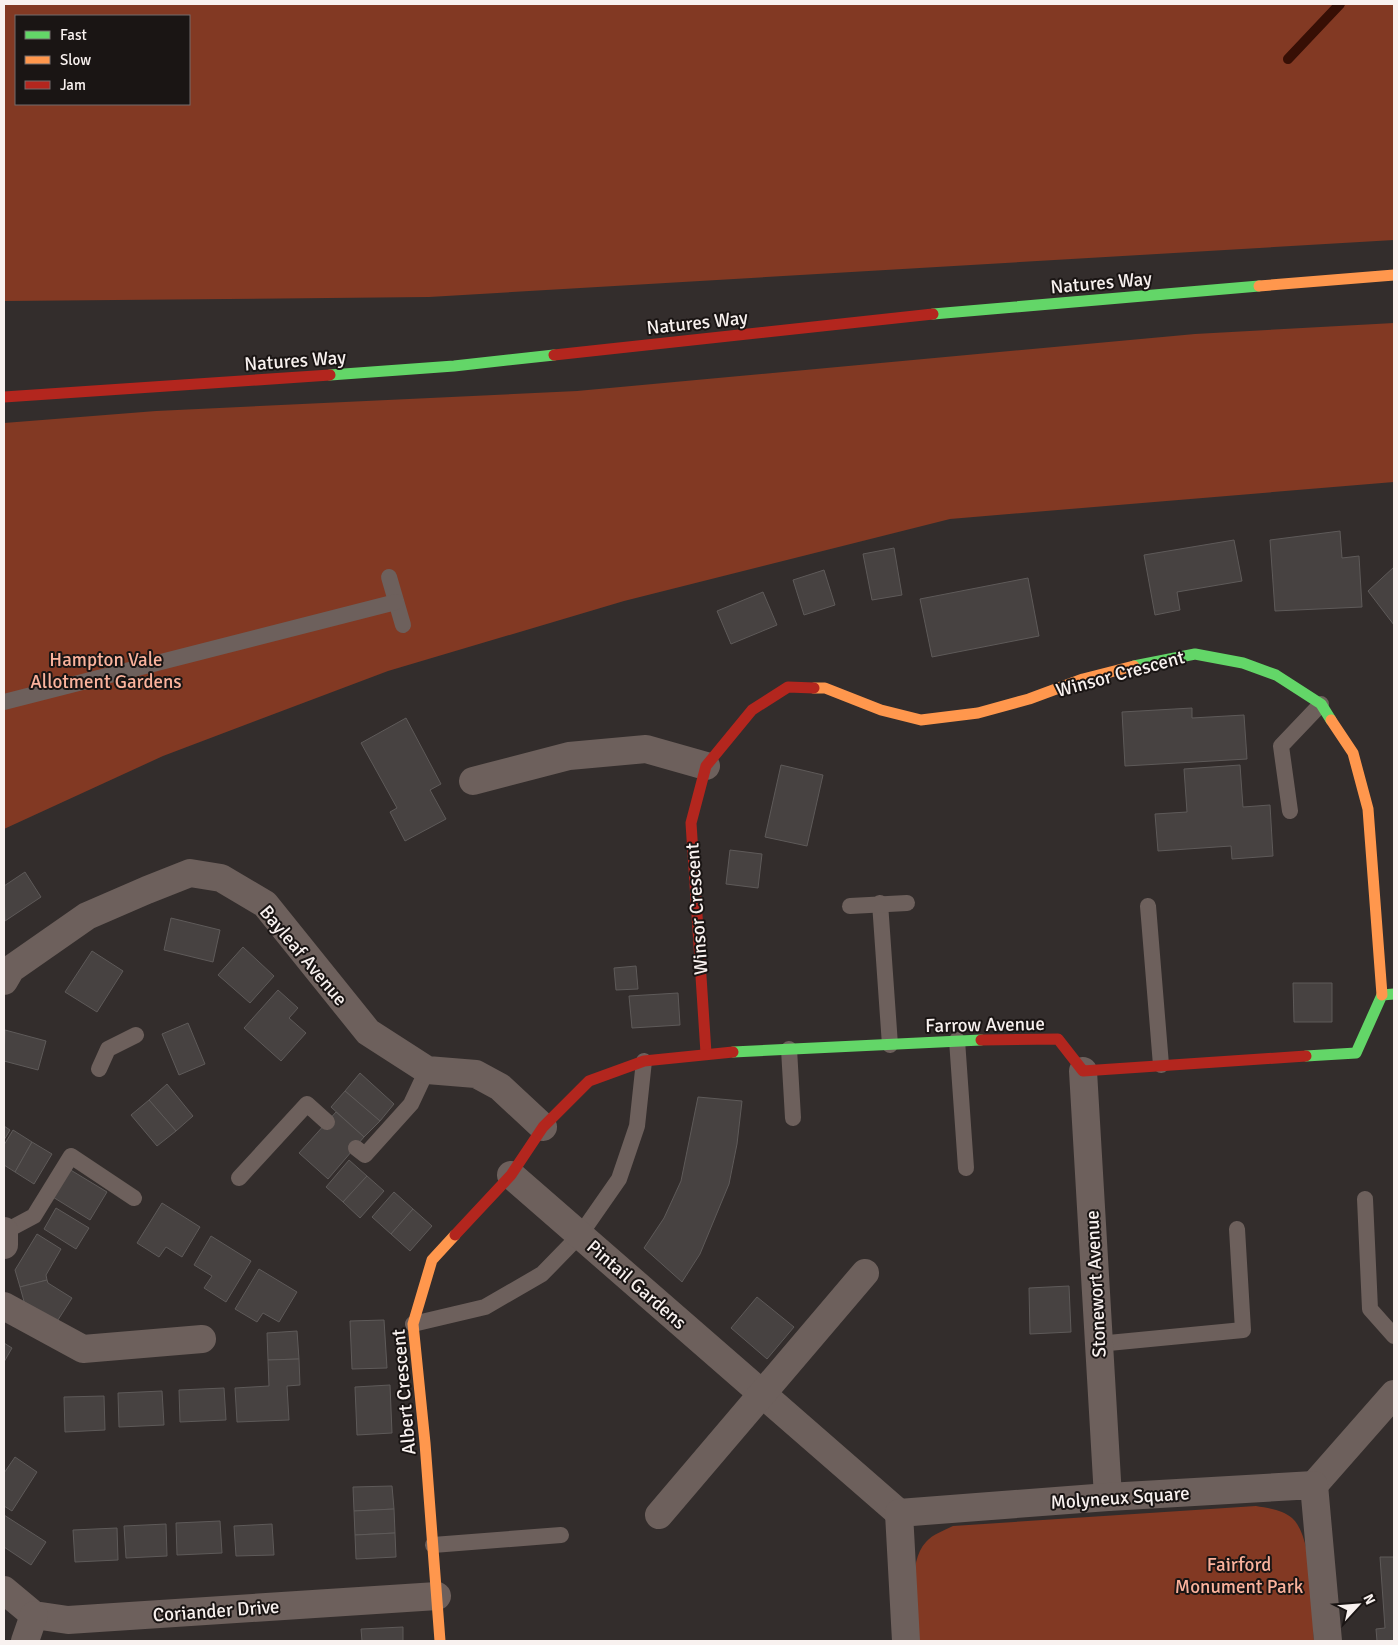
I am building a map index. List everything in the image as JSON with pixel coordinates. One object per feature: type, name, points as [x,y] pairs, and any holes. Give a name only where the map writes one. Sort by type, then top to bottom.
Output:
[{"type":"street","name":"Natures Way","points":[[4,397],[454,366],[891,318],[1394,275]]},
{"type":"street","name":"Winsor Crescent","points":[[706,1053],[691,823],[706,766],[752,710],[788,687],[825,688],[881,710],[921,720],[978,713],[1030,699],[1083,679],[1152,661],[1195,654],[1243,662],[1276,675],[1321,704],[1352,753],[1368,809],[1382,995]]},
{"type":"street","points":[[473,782],[569,756],[646,749],[706,766]]},
{"type":"street","name":"Bayleaf Avenue","points":[[4,981],[11,969],[87,916],[190,873],[222,878],[265,904],[368,1032],[427,1070],[476,1074],[500,1087],[543,1127]]},
{"type":"street","points":[[1083,1071],[1356,1053],[1382,995],[1394,994]]},
{"type":"street","name":"Farrow Avenue","points":[[644,1061],[706,1053],[890,1045],[957,1040],[1058,1039],[1083,1071]]},
{"type":"street","name":"Albert Crescent","points":[[440,1641],[413,1324],[432,1260],[511,1175],[543,1127],[589,1081],[644,1061]]},
{"type":"street","name":"Stonewort Avenue","points":[[1083,1071],[1108,1496]]},
{"type":"street","name":"Pintail Gardens","points":[[511,1175],[899,1513]]},
{"type":"street","points":[[4,1232],[4,1245]]},
{"type":"street","points":[[659,1515],[865,1273]]},
{"type":"street","points":[[4,1306],[83,1350],[202,1340]]},
{"type":"street","points":[[1328,1641],[1314,1485],[1394,1394]]},
{"type":"street","name":"Molyneux Square","points":[[899,1513],[1108,1496],[1314,1485]]},
{"type":"street","points":[[899,1513],[906,1641]]},
{"type":"street","points":[[4,1590],[34,1615],[26,1641]]},
{"type":"street","name":"Coriander Drive","points":[[34,1615],[68,1620],[437,1596]]},
{"type":"lane","points":[[389,576],[403,625]]},
{"type":"lane","points":[[4,702],[396,602]]},
{"type":"lane","points":[[1290,811],[1281,746],[1321,704]]},
{"type":"lane","points":[[850,906],[907,902]]},
{"type":"lane","points":[[880,903],[890,1045]]},
{"type":"lane","points":[[1148,906],[1161,1066]]},
{"type":"lane","points":[[99,1069],[108,1049],[136,1035]]},
{"type":"lane","points":[[957,1040],[966,1168]]},
{"type":"lane","points":[[789,1049],[793,1118]]},
{"type":"lane","points":[[413,1324],[485,1307],[542,1274],[580,1235],[619,1180],[637,1126],[644,1061]]},
{"type":"lane","points":[[356,1148],[365,1155],[411,1104],[427,1070]]},
{"type":"lane","points":[[239,1178],[307,1104],[327,1122]]},
{"type":"lane","points":[[4,1232],[34,1216],[71,1156],[134,1198]]},
{"type":"lane","points":[[1365,1199],[1370,1309],[1394,1336]]},
{"type":"lane","points":[[1098,1344],[1242,1330],[1237,1229]]},
{"type":"lane","points":[[433,1545],[561,1535]]},
{"type":"green space","points":[[4,4],[1394,4],[1394,240],[429,297],[4,301]]},
{"type":"green space","name":"Hampton Vale Allotment Gardens","points":[[1394,323],[1394,482],[950,519],[624,601],[388,671],[163,756],[4,829],[4,423],[156,411],[577,391],[1195,334]]},
{"type":"green space","name":"Fairford Monument Park","points":[[1256,1506],[1284,1513],[1292,1518],[1299,1528],[1308,1558],[1314,1641],[918,1641],[914,1603],[916,1563],[920,1551],[929,1539],[953,1526]]},
{"type":"building","points":[[1340,531],[1342,558],[1359,556],[1362,607],[1275,611],[1270,540]]},
{"type":"building","points":[[1234,540],[1242,581],[1177,592],[1180,610],[1155,615],[1144,555]]},
{"type":"building","points":[[894,548],[902,595],[872,600],[863,554]]},
{"type":"building","points":[[1394,567],[1394,625],[1368,591]]},
{"type":"building","points":[[824,570],[835,605],[804,615],[793,580]]},
{"type":"building","points":[[1028,578],[1039,636],[932,657],[920,599]]},
{"type":"building","points":[[763,592],[777,625],[731,644],[717,611]]},
{"type":"building","points":[[1192,708],[1192,718],[1244,715],[1247,759],[1125,766],[1122,712]]},
{"type":"building","points":[[406,718],[441,784],[430,790],[446,819],[405,841],[390,812],[397,808],[361,743]]},
{"type":"building","points":[[781,765],[823,775],[807,846],[765,837]]},
{"type":"building","points":[[1240,765],[1243,807],[1270,805],[1273,856],[1232,859],[1231,846],[1158,851],[1155,814],[1187,812],[1184,769]]},
{"type":"building","points":[[730,850],[762,854],[758,888],[726,884]]},
{"type":"building","points":[[25,872],[41,897],[5,921],[4,886]]},
{"type":"building","points":[[171,918],[220,930],[213,962],[164,950]]},
{"type":"building","points":[[243,947],[274,976],[250,1003],[218,975]]},
{"type":"building","points":[[92,951],[123,971],[97,1012],[65,992]]},
{"type":"building","points":[[636,966],[638,989],[616,990],[614,968]]},
{"type":"building","points":[[1293,983],[1332,983],[1332,1022],[1294,1022]]},
{"type":"building","points":[[278,990],[298,1008],[289,1018],[306,1033],[281,1061],[244,1028]]},
{"type":"building","points":[[678,993],[680,1025],[632,1028],[629,996]]},
{"type":"building","points":[[188,1023],[205,1064],[179,1075],[162,1034]]},
{"type":"building","points":[[5,1030],[46,1041],[38,1070],[4,1061]]},
{"type":"building","points":[[360,1073],[394,1104],[380,1121],[345,1091]]},
{"type":"building","points":[[167,1084],[193,1116],[176,1131],[149,1100]]},
{"type":"building","points":[[345,1091],[380,1121],[364,1137],[331,1107]]},
{"type":"building","points":[[698,1097],[742,1101],[737,1144],[729,1184],[700,1254],[682,1282],[644,1248],[664,1218],[681,1181]]},
{"type":"building","points":[[149,1100],[176,1131],[157,1146],[131,1115]]},
{"type":"building","points":[[336,1112],[364,1137],[328,1179],[299,1153]]},
{"type":"building","points":[[4,1126],[10,1130],[4,1140]]},
{"type":"building","points":[[13,1130],[32,1142],[15,1172],[4,1165],[4,1145]]},
{"type":"building","points":[[32,1142],[52,1154],[34,1184],[15,1172]]},
{"type":"building","points":[[349,1160],[367,1176],[343,1202],[326,1187]]},
{"type":"building","points":[[59,1163],[107,1192],[90,1220],[48,1194]]},
{"type":"building","points":[[367,1176],[384,1191],[360,1218],[343,1202]]},
{"type":"building","points":[[394,1192],[413,1209],[391,1234],[372,1217]]},
{"type":"building","points":[[162,1203],[200,1227],[182,1257],[166,1247],[159,1257],[137,1243]]},
{"type":"building","points":[[56,1208],[89,1228],[76,1249],[44,1229]]},
{"type":"building","points":[[413,1209],[432,1226],[410,1251],[391,1234]]},
{"type":"building","points":[[37,1234],[61,1249],[46,1275],[47,1280],[20,1287],[15,1270]]},
{"type":"building","points":[[211,1236],[251,1261],[226,1302],[204,1288],[212,1276],[194,1265]]},
{"type":"building","points":[[259,1269],[297,1292],[279,1322],[263,1313],[257,1322],[235,1309]]},
{"type":"building","points":[[47,1280],[48,1283],[72,1298],[56,1323],[25,1305],[20,1287]]},
{"type":"building","points":[[1069,1286],[1071,1332],[1030,1334],[1029,1288]]},
{"type":"building","points":[[757,1297],[794,1327],[767,1359],[731,1328]]},
{"type":"building","points":[[384,1320],[387,1368],[352,1369],[350,1321]]},
{"type":"building","points":[[297,1331],[299,1359],[268,1360],[267,1333]]},
{"type":"building","points":[[4,1343],[12,1348],[4,1362]]},
{"type":"building","points":[[299,1359],[300,1385],[287,1386],[289,1420],[237,1422],[235,1388],[269,1386],[268,1360]]},
{"type":"building","points":[[390,1385],[392,1433],[357,1435],[355,1387]]},
{"type":"building","points":[[224,1388],[226,1420],[180,1422],[179,1390]]},
{"type":"building","points":[[162,1391],[164,1425],[119,1427],[118,1393]]},
{"type":"building","points":[[104,1396],[105,1430],[65,1432],[64,1397]]},
{"type":"building","points":[[15,1457],[37,1472],[12,1511],[4,1506],[4,1473]]},
{"type":"building","points":[[392,1486],[394,1509],[354,1511],[353,1487]]},
{"type":"building","points":[[394,1509],[395,1533],[355,1535],[354,1511]]},
{"type":"building","points":[[4,1515],[46,1542],[31,1565],[4,1547]]},
{"type":"building","points":[[220,1521],[222,1553],[177,1555],[176,1523]]},
{"type":"building","points":[[166,1524],[167,1556],[126,1558],[124,1526]]},
{"type":"building","points":[[272,1524],[274,1555],[236,1556],[234,1526]]},
{"type":"building","points":[[117,1528],[118,1560],[75,1562],[73,1530]]},
{"type":"building","points":[[395,1533],[396,1557],[356,1559],[355,1535]]},
{"type":"building","points":[[1380,1557],[1394,1557],[1394,1641],[1377,1641],[1376,1629],[1385,1628]]},
{"type":"building","points":[[403,1627],[403,1641],[362,1641],[361,1629]]},
{"type":"waterway","points":[[1288,59],[1340,4]]},
{"type":"traffic: fast","points":[[933,314],[1259,286]]},
{"type":"traffic: fast","points":[[330,375],[454,366],[554,355]]},
{"type":"traffic: fast","points":[[1134,666],[1195,654],[1243,663],[1276,675],[1321,704],[1331,720]]},
{"type":"traffic: fast","points":[[1306,1056],[1356,1053],[1382,995],[1394,994]]},
{"type":"traffic: fast","points":[[733,1052],[981,1040]]},
{"type":"traffic: slow","points":[[1259,286],[1394,275]]},
{"type":"traffic: slow","points":[[814,688],[825,688],[881,710],[921,720],[978,713],[1029,699],[1083,679],[1134,666]]},
{"type":"traffic: slow","points":[[1331,720],[1353,753],[1368,809],[1382,995]]},
{"type":"traffic: slow","points":[[440,1641],[425,1443],[413,1324],[432,1260],[455,1235]]},
{"type":"traffic: jam","points":[[554,355],[933,314]]},
{"type":"traffic: jam","points":[[4,397],[330,375]]},
{"type":"traffic: jam","points":[[706,1053],[691,823],[706,766],[752,710],[788,687],[814,688]]},
{"type":"traffic: jam","points":[[981,1040],[1058,1039],[1083,1071],[1306,1056]]},
{"type":"traffic: jam","points":[[455,1235],[511,1175],[543,1127],[589,1081],[644,1061],[733,1052]]}]
